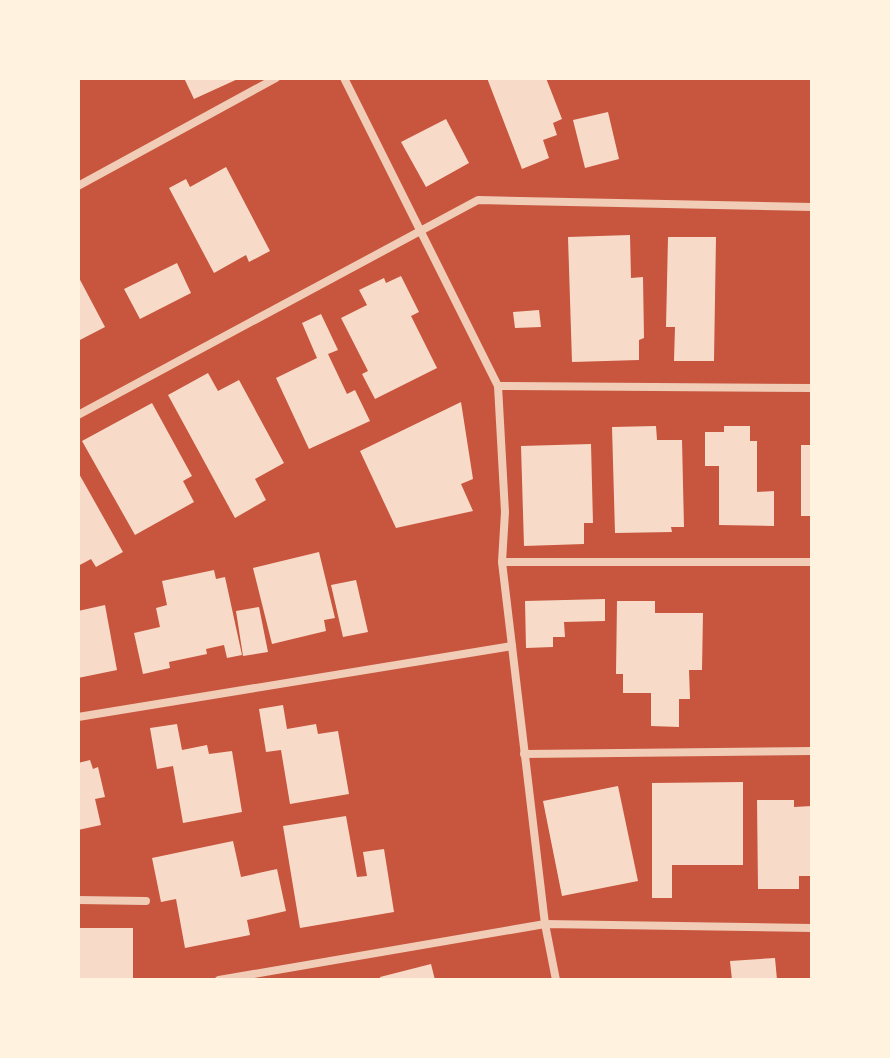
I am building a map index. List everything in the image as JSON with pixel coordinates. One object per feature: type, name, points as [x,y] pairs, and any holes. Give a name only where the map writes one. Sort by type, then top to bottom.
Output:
[{"type":"street","points":[[78,186],[276,78]]},
{"type":"street","points":[[344,78],[498,386],[505,512],[502,562],[545,924],[556,980]]},
{"type":"street","points":[[78,415],[478,200],[812,207]]},
{"type":"street","points":[[498,386],[812,388]]},
{"type":"street","points":[[502,562],[812,562]]},
{"type":"street","points":[[78,717],[512,646]]},
{"type":"street","points":[[524,754],[812,751]]},
{"type":"street","points":[[78,900],[146,901]]},
{"type":"street","points":[[219,980],[545,924],[812,928]]},
{"type":"building","points":[[184,78],[240,78],[194,99]]},
{"type":"building","points":[[487,78],[546,78],[562,119],[553,123],[557,135],[543,140],[549,158],[522,169]]},
{"type":"building","points":[[608,112],[619,159],[585,168],[573,120]]},
{"type":"building","points":[[446,119],[469,163],[426,187],[401,142]]},
{"type":"building","points":[[226,167],[270,251],[249,262],[246,255],[214,273],[169,188],[186,179],[190,187]]},
{"type":"building","points":[[630,235],[631,278],[643,277],[644,338],[639,340],[639,360],[572,362],[568,237]]},
{"type":"building","points":[[668,237],[716,237],[714,361],[674,361],[675,327],[666,327]]},
{"type":"building","points":[[177,263],[191,293],[140,319],[124,289]]},
{"type":"building","points":[[78,276],[105,327],[78,341]]},
{"type":"building","points":[[401,276],[419,312],[411,316],[437,368],[375,399],[362,374],[368,371],[341,318],[367,305],[359,290],[384,278],[386,283]]},
{"type":"building","points":[[539,310],[541,327],[515,328],[513,312]]},
{"type":"building","points":[[321,314],[338,350],[328,354],[347,394],[355,390],[370,421],[309,449],[276,378],[317,358],[302,323]]},
{"type":"building","points":[[208,373],[218,391],[239,380],[284,463],[255,479],[266,500],[235,518],[168,395]]},
{"type":"building","points":[[461,402],[473,479],[461,484],[473,511],[396,528],[360,451]]},
{"type":"building","points":[[152,403],[192,476],[183,481],[194,502],[135,535],[82,441]]},
{"type":"building","points":[[656,426],[657,440],[682,440],[684,527],[671,527],[672,532],[615,533],[612,427]]},
{"type":"building","points":[[724,426],[750,426],[750,441],[757,441],[757,492],[774,491],[774,526],[719,525],[719,466],[705,466],[705,432],[724,432]]},
{"type":"building","points":[[591,444],[593,523],[584,523],[584,544],[524,546],[521,446]]},
{"type":"building","points":[[801,445],[812,445],[812,516],[801,516]]},
{"type":"building","points":[[78,472],[123,552],[96,567],[91,559],[78,566]]},
{"type":"building","points":[[319,552],[335,618],[324,620],[326,631],[272,644],[253,568]]},
{"type":"building","points":[[214,570],[216,579],[225,577],[242,655],[227,658],[224,645],[206,649],[207,654],[169,662],[170,668],[143,674],[134,633],[160,627],[156,608],[167,605],[162,581]]},
{"type":"building","points":[[356,580],[368,632],[343,637],[331,585]]},
{"type":"building","points":[[605,599],[605,621],[564,622],[565,637],[553,637],[553,647],[526,648],[525,601]]},
{"type":"building","points":[[617,601],[655,601],[655,613],[703,613],[702,670],[689,670],[690,699],[679,699],[679,727],[651,726],[651,693],[623,693],[623,674],[616,674]]},
{"type":"building","points":[[105,605],[117,670],[78,678],[78,611]]},
{"type":"building","points":[[259,607],[268,652],[243,656],[236,611]]},
{"type":"building","points":[[283,705],[287,729],[316,724],[318,734],[338,731],[349,794],[290,804],[281,750],[266,752],[259,709]]},
{"type":"building","points":[[177,724],[182,750],[207,745],[209,754],[232,751],[242,812],[183,823],[173,766],[157,769],[150,728]]},
{"type":"building","points":[[90,760],[93,769],[98,767],[105,797],[95,799],[101,825],[78,830],[78,763]]},
{"type":"building","points":[[743,782],[743,865],[672,865],[672,898],[652,898],[652,783]]},
{"type":"building","points":[[618,786],[638,881],[562,896],[543,801]]},
{"type":"building","points":[[757,800],[794,800],[794,807],[812,806],[812,876],[799,876],[799,889],[758,889]]},
{"type":"building","points":[[346,816],[357,877],[367,876],[363,852],[384,849],[394,912],[300,928],[283,826]]},
{"type":"building","points":[[233,841],[241,877],[277,869],[286,911],[247,920],[250,935],[185,948],[176,899],[161,902],[152,858]]},
{"type":"building","points":[[78,928],[133,928],[133,980],[78,980]]},
{"type":"building","points":[[775,958],[777,980],[732,980],[730,961]]},
{"type":"building","points":[[431,964],[435,980],[381,980],[380,977]]}]
